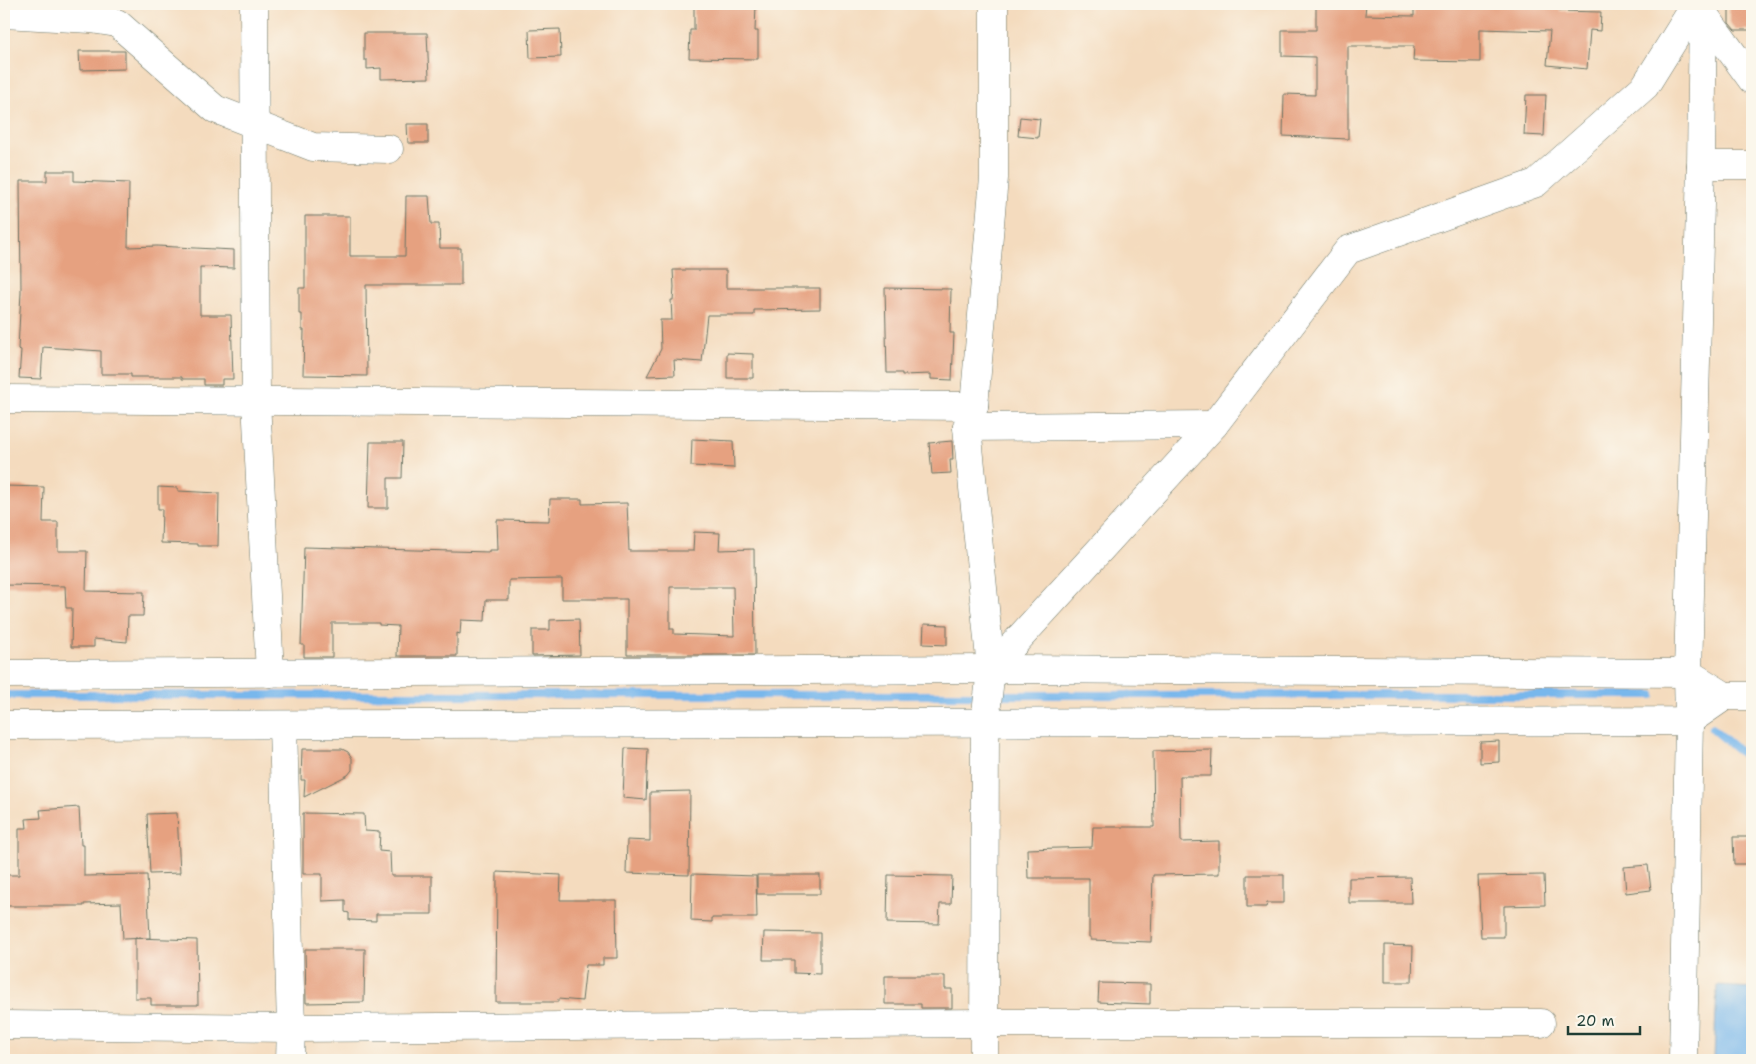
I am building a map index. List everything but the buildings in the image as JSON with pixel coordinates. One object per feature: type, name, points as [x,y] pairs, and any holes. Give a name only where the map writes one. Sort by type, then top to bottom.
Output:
[{"type":"street","points":[[254,4],[256,401],[270,673]]},
{"type":"street","points":[[984,1060],[986,718],[990,675],[970,416],[994,178],[994,4]]},
{"type":"street","points":[[990,675],[1214,424],[1348,250],[1536,183],[1645,86],[1701,7]]},
{"type":"street","points":[[1701,7],[1752,80]]},
{"type":"street","points":[[1683,1060],[1689,721],[1688,673],[1701,166],[1701,7]]},
{"type":"street","points":[[4,14],[91,19],[117,23],[215,109],[313,147],[389,149]]},
{"type":"street","points":[[1701,166],[1752,164]]},
{"type":"street","points":[[4,399],[256,401],[970,416],[1214,424]]},
{"type":"street","points":[[4,674],[990,675],[1688,673],[1725,696],[1752,696]]},
{"type":"street","points":[[4,725],[282,725],[986,718],[1689,721],[1725,696]]},
{"type":"street","points":[[282,725],[291,1028],[290,1060]]},
{"type":"street","points":[[4,1025],[291,1028],[1541,1023]]},
{"type":"water","points":[[1717,986],[1752,988],[1752,1060],[1714,1060]]},
{"type":"waterway","points":[[4,695],[1652,695]]},
{"type":"waterway","points":[[1712,728],[1752,762]]}]
